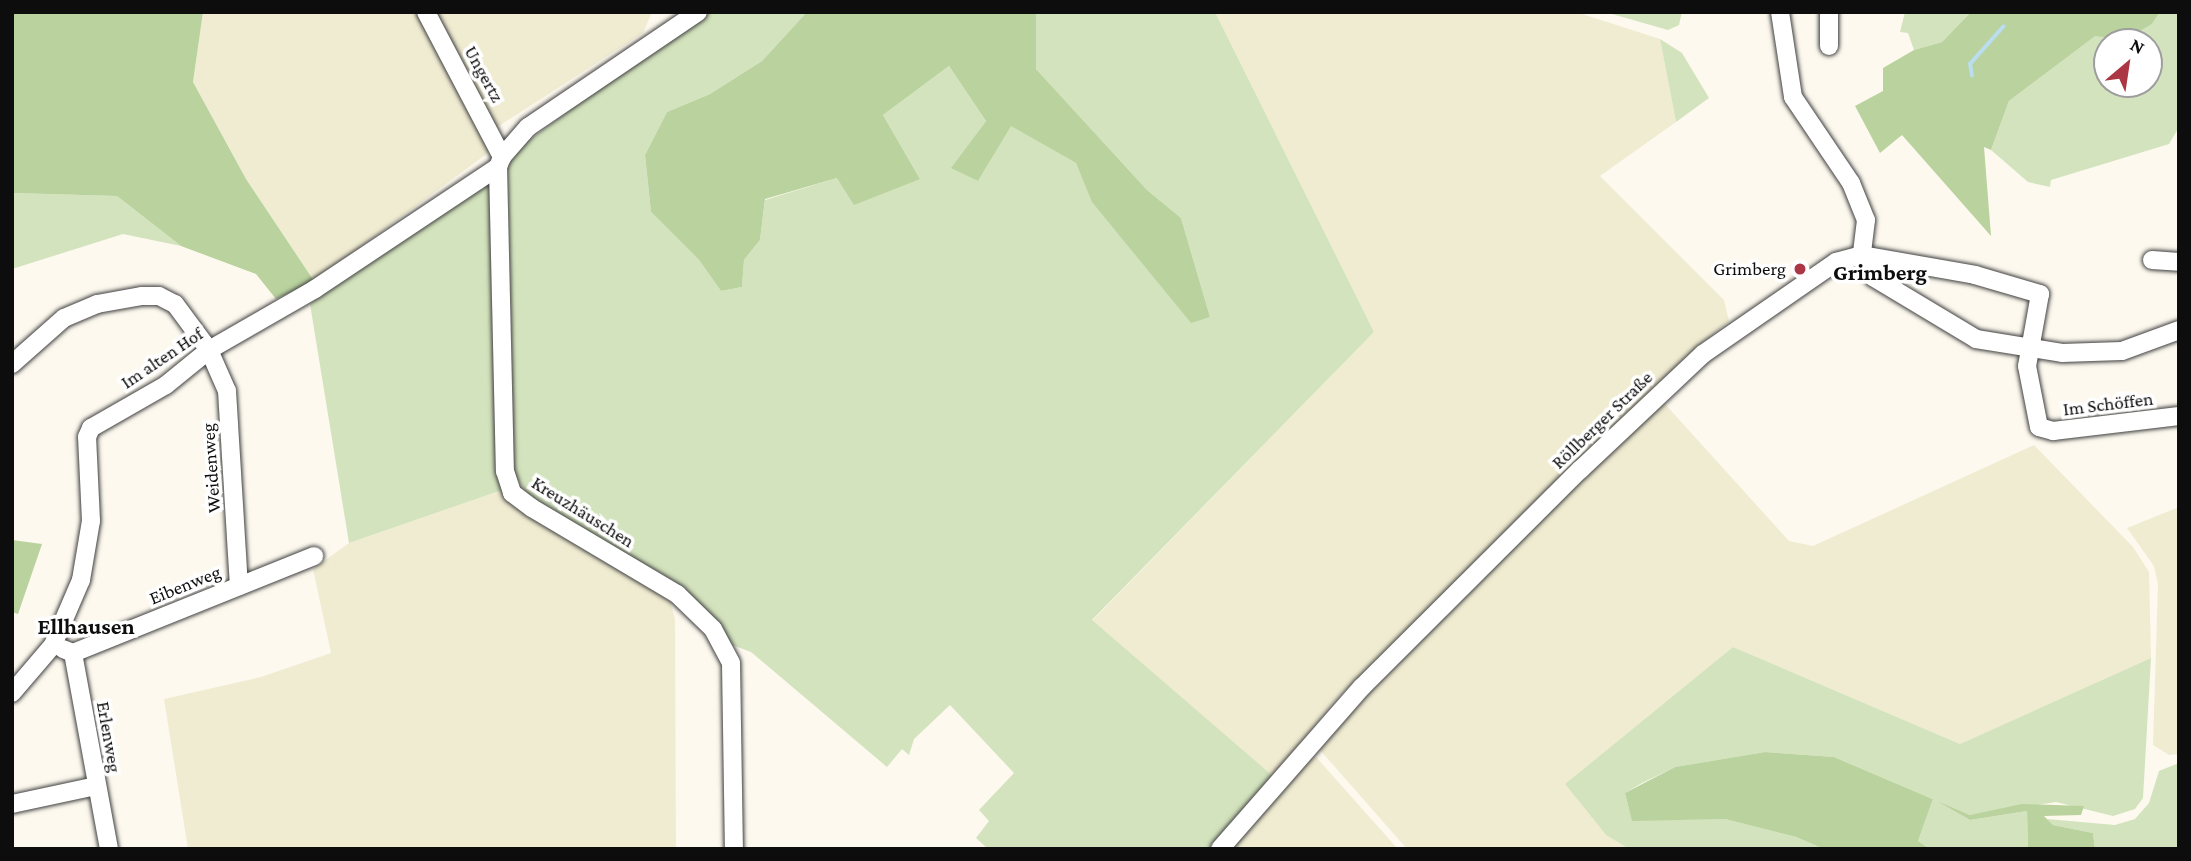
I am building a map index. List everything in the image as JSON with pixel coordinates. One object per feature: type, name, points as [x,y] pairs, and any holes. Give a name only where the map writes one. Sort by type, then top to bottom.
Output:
[{"type":"street","name":"Ungertz","points":[[426,12],[500,162]]},
{"type":"street","name":"Im alten Hof","points":[[12,693],[53,645],[81,580],[88,551],[87,437],[91,428],[166,385],[209,350],[316,289],[500,162],[528,127],[698,12]]},
{"type":"street","points":[[1780,12],[1793,97],[1851,183],[1866,220],[1862,255],[1872,277],[1948,326],[1976,339],[2062,353],[2122,351],[2179,330]]},
{"type":"street","points":[[1829,12],[1829,46]]},
{"type":"street","name":"Kreuzhäuschen","points":[[500,162],[505,471],[512,493],[677,594],[713,629],[731,663],[734,849]]},
{"type":"street","points":[[1862,255],[1975,275],[2040,294],[2029,348]]},
{"type":"street","name":"Röllberger Straße","points":[[1220,849],[1362,687],[1703,354],[1836,262],[1862,255]]},
{"type":"street","points":[[2152,260],[2179,262]]},
{"type":"street","name":"Weidenweg","points":[[12,364],[64,318],[122,297],[159,296],[175,303],[209,350],[227,391],[239,586]]},
{"type":"street","name":"Im Schöffen","points":[[2029,348],[2028,366],[2039,427],[2053,431],[2179,416]]},
{"type":"street","name":"Eibenweg","points":[[73,653],[314,556]]},
{"type":"street","points":[[53,645],[73,653]]},
{"type":"street","name":"Erlenweg","points":[[73,653],[109,849]]},
{"type":"street","points":[[12,804],[96,786]]},
{"type":"shaded area","points":[[203,12],[652,12],[643,33],[485,135],[492,150],[314,281],[246,179],[193,82]]},
{"type":"shaded area","points":[[1215,12],[1576,12],[1660,39],[1676,122],[1600,176],[1724,300],[1729,321],[1690,353],[1341,694],[1273,776],[1092,621],[1374,332]]},
{"type":"shaded area","points":[[1665,404],[1789,541],[1813,546],[2034,445],[2133,547],[2149,572],[2151,658],[1960,744],[1733,647],[1565,784],[1606,835],[1629,849],[1407,849],[1320,750],[1321,742],[1656,405]]},
{"type":"shaded area","points":[[502,490],[533,515],[670,601],[675,619],[676,849],[188,849],[164,699],[261,677],[331,653],[313,569],[349,543]]},
{"type":"shaded area","points":[[2179,507],[2179,754],[2169,755],[2153,745],[2158,585],[2154,566],[2127,528]]},
{"type":"shaded area","points":[[1316,757],[1398,849],[1232,849],[1309,759]]},
{"type":"green space","points":[[12,12],[203,12],[193,82],[246,179],[314,281],[276,299],[256,274],[181,246],[117,196],[12,193]]},
{"type":"green space","points":[[705,12],[807,12],[762,61],[710,94],[667,112],[645,155],[651,212],[699,260],[721,291],[742,287],[744,260],[760,240],[765,200],[837,178],[920,179],[883,115],[949,66],[986,121],[952,167],[978,181],[1011,125],[1076,163],[1093,202],[1191,322],[1210,317],[1181,218],[1147,190],[1036,69],[1036,12],[1215,12],[1374,332],[1092,620],[1273,776],[1211,849],[988,849],[976,838],[989,821],[979,810],[1014,773],[950,705],[914,739],[909,755],[902,749],[887,767],[751,652],[727,643],[686,593],[528,496],[514,473],[508,168],[514,151]]},
{"type":"green space","points":[[807,12],[1036,12],[1036,69],[1147,190],[1181,218],[1210,317],[1191,323],[1092,202],[1076,163],[1011,126],[978,181],[951,168],[986,121],[949,66],[883,115],[920,179],[854,205],[837,178],[765,199],[760,240],[744,260],[742,287],[721,291],[699,260],[651,212],[645,155],[667,112],[710,94],[762,61]]},
{"type":"green space","points":[[1605,12],[1682,12],[1679,25],[1668,30]]},
{"type":"green space","points":[[1905,12],[1971,12],[1942,42],[1914,50],[1908,33],[1900,32]]},
{"type":"green space","points":[[1971,12],[2160,12],[2152,24],[2145,28],[2093,28],[2093,38],[2009,101],[1991,150],[1984,147],[1991,236],[1902,135],[1880,153],[1855,106],[1883,91],[1883,68],[1914,50],[1942,42]]},
{"type":"green space","points":[[2160,12],[2179,12],[2179,127],[2169,144],[2051,180],[2050,187],[2028,182],[1991,150],[2009,101],[2093,37],[2093,98],[2163,98],[2163,28],[2145,28],[2152,24]]},
{"type":"green space","points":[[1660,39],[1682,53],[1709,98],[1676,122]]},
{"type":"green space","points":[[482,180],[491,183],[496,464],[502,490],[349,543],[310,304]]},
{"type":"green space","points":[[12,193],[117,196],[181,246],[123,234],[12,269]]},
{"type":"green space","points":[[12,540],[42,544],[18,614],[12,612]]},
{"type":"green space","points":[[1733,647],[1960,744],[2151,658],[2143,798],[2135,809],[2113,816],[2056,802],[1970,815],[1834,757],[1765,752],[1675,767],[1642,783],[1625,793],[1632,820],[1725,819],[1796,837],[1824,849],[1629,849],[1606,835],[1565,784]]},
{"type":"green space","points":[[1765,752],[1834,757],[1933,799],[1918,841],[1930,849],[1824,849],[1796,837],[1725,819],[1632,821],[1625,793],[1675,767]]},
{"type":"green space","points":[[2179,763],[2179,849],[2095,849],[2093,833],[2053,825],[2047,819],[2115,825],[2135,819],[2149,803],[2159,771]]},
{"type":"green space","points":[[1933,799],[1970,820],[2027,811],[2028,849],[1930,849],[1918,841]]},
{"type":"green space","points":[[1935,800],[1970,815],[2022,804],[2084,806],[2081,815],[2044,816],[2053,825],[2093,833],[2095,849],[2028,849],[2027,811],[1970,820]]},
{"type":"waterway","points":[[1972,76],[1970,64],[2003,27]]},
{"type":"place","name":"Grimberg","points":[[1800,269]]},
{"type":"district","name":"Grimberg","points":[[1880,272]]},
{"type":"district","name":"Ellhausen","points":[[86,626]]}]
